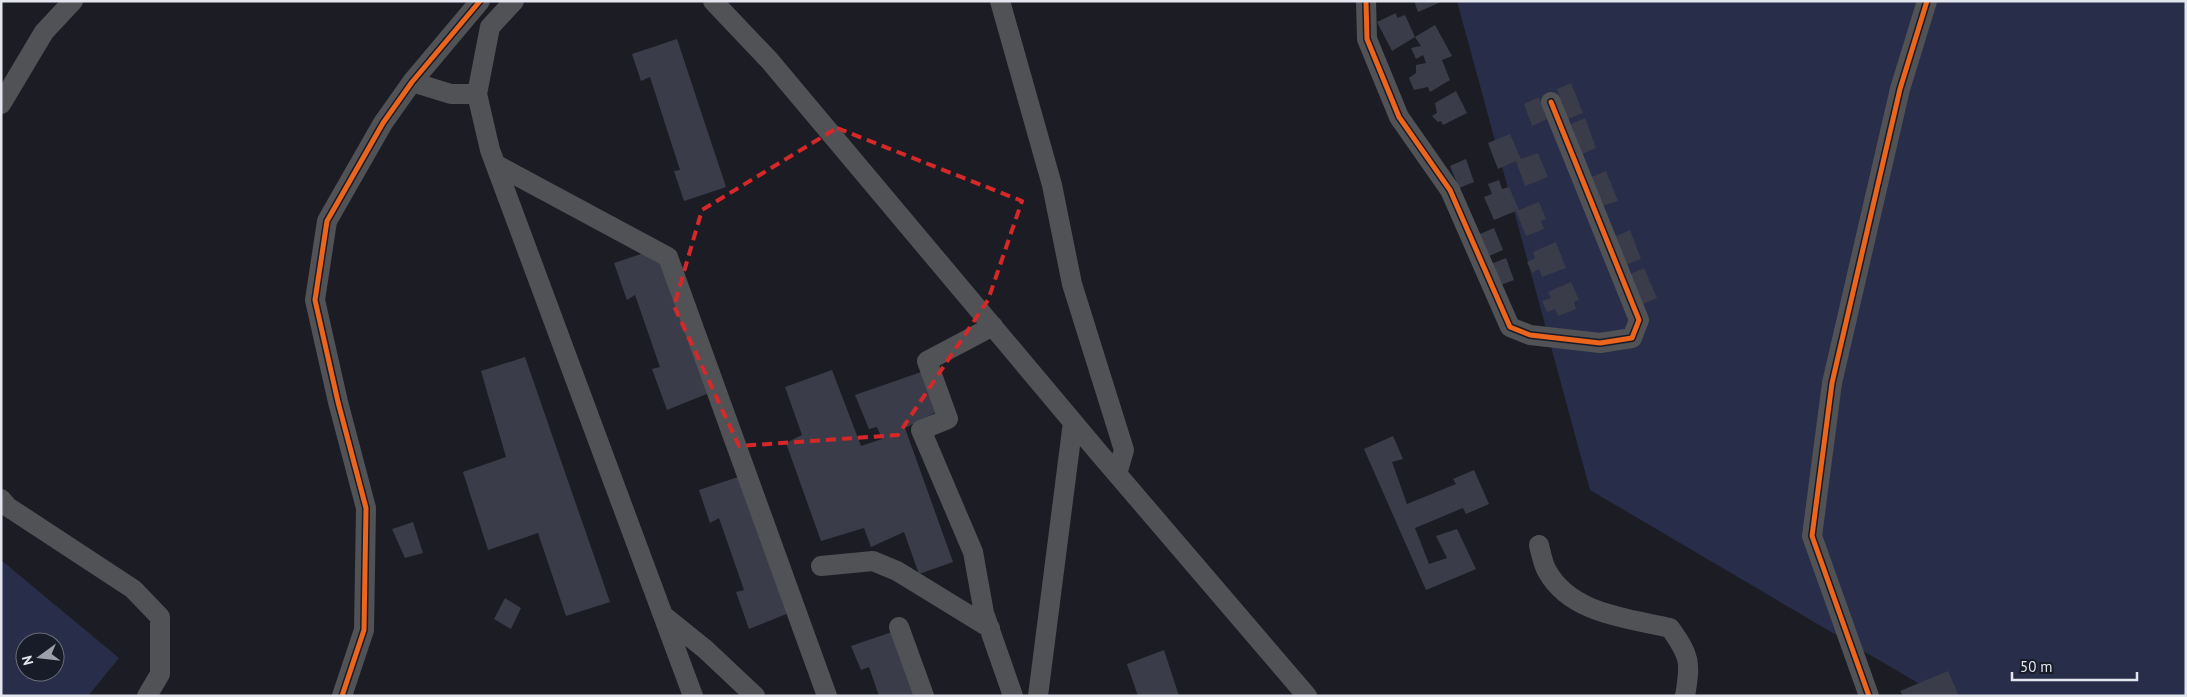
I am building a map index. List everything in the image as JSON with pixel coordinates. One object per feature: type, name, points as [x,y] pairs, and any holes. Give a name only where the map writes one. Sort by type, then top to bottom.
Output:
[{"type":"street","points":[[1,104],[44,32],[73,1]]},
{"type":"street","points":[[342,696],[364,630],[366,508],[338,402],[315,300],[327,221],[383,123],[412,82],[480,1]]},
{"type":"street","points":[[514,1],[490,27],[477,94],[495,164],[693,696]]},
{"type":"street","points":[[713,1],[769,60],[1073,422],[1307,696]]},
{"type":"street","points":[[1000,1],[1052,185],[1072,284],[1124,450],[1117,474]]},
{"type":"street","points":[[1366,1],[1367,39],[1399,116],[1450,190],[1510,326],[1530,335],[1600,343],[1632,338],[1640,320],[1551,102]]},
{"type":"street","points":[[1869,696],[1812,536],[1832,383],[1900,89],[1927,1]]},
{"type":"street","points":[[412,82],[451,94],[477,94]]},
{"type":"street","points":[[495,164],[668,257],[827,696]]},
{"type":"street","points":[[993,326],[927,361],[948,419],[921,430],[973,552],[984,614],[1013,696]]},
{"type":"street","points":[[1038,696],[1073,422]]},
{"type":"street","points":[[1,499],[8,507],[133,589],[160,617],[160,674],[147,696]]},
{"type":"street","points":[[1539,545],[1546,570],[1560,589],[1588,608],[1670,628],[1686,650],[1689,673],[1686,696]]},
{"type":"street","points":[[821,566],[873,561],[897,571],[990,628]]},
{"type":"street","points":[[664,616],[705,649],[755,696]]},
{"type":"street","points":[[899,628],[924,696]]},
{"type":"highlighted area","points":[[837,128],[1022,201],[988,300],[898,435],[739,446],[674,306],[702,210]]},
{"type":"shaded area","points":[[1457,1],[2186,1],[2186,696],[1940,696],[1590,490]]},
{"type":"shaded area","points":[[1,560],[119,658],[88,696],[1,696]]},
{"type":"building","points":[[1414,1],[1443,1],[1418,12]]},
{"type":"building","points":[[1396,13],[1397,18],[1405,15],[1415,37],[1392,51],[1377,22]]},
{"type":"building","points":[[1435,25],[1452,56],[1442,60],[1450,80],[1430,92],[1428,87],[1414,90],[1409,78],[1416,73],[1416,65],[1426,63],[1423,55],[1416,59],[1411,48],[1421,46],[1415,37]]},
{"type":"building","points":[[677,39],[726,187],[684,201],[674,171],[680,170],[650,77],[641,81],[632,54]]},
{"type":"building","points":[[1571,83],[1583,113],[1568,119],[1557,89]]},
{"type":"building","points":[[1456,91],[1467,113],[1443,125],[1441,121],[1438,122],[1432,116],[1437,113],[1435,103]]},
{"type":"building","points":[[1539,97],[1547,119],[1532,126],[1524,104]]},
{"type":"building","points":[[1585,118],[1596,148],[1582,154],[1571,124]]},
{"type":"building","points":[[1510,134],[1521,159],[1538,153],[1548,177],[1525,186],[1516,161],[1498,169],[1488,143]]},
{"type":"building","points":[[1466,159],[1474,182],[1459,188],[1450,166]]},
{"type":"building","points":[[1606,171],[1618,201],[1602,206],[1591,177]]},
{"type":"building","points":[[1499,180],[1502,189],[1509,187],[1519,210],[1539,202],[1546,219],[1541,221],[1544,229],[1526,236],[1516,211],[1494,220],[1484,197],[1492,194],[1488,184]]},
{"type":"building","points":[[1494,228],[1503,250],[1487,257],[1478,235]]},
{"type":"building","points":[[1630,230],[1641,259],[1625,265],[1614,237]]},
{"type":"building","points":[[1556,242],[1566,268],[1542,277],[1539,269],[1532,273],[1527,262],[1535,258],[1533,252]]},
{"type":"building","points":[[659,248],[709,393],[667,410],[652,369],[660,367],[635,295],[627,300],[614,263]]},
{"type":"building","points":[[1506,258],[1514,280],[1498,286],[1491,264]]},
{"type":"building","points":[[1644,268],[1657,298],[1641,305],[1629,275]]},
{"type":"building","points":[[1571,282],[1579,300],[1574,302],[1576,309],[1558,316],[1555,309],[1547,312],[1542,301],[1551,298],[1548,292]]},
{"type":"building","points":[[525,357],[610,602],[566,616],[538,533],[488,550],[463,472],[506,457],[481,371]]},
{"type":"building","points":[[832,370],[861,446],[882,439],[877,427],[869,429],[855,395],[927,370],[940,410],[905,428],[953,562],[919,574],[904,532],[871,547],[864,528],[821,541],[786,443],[802,435],[785,387]]},
{"type":"building","points":[[1393,436],[1403,459],[1392,462],[1407,504],[1456,484],[1453,479],[1474,470],[1489,504],[1466,514],[1463,508],[1415,528],[1429,564],[1447,558],[1436,536],[1457,529],[1476,569],[1426,590],[1364,449]]},
{"type":"building","points":[[738,477],[789,613],[749,629],[736,592],[744,590],[719,518],[710,523],[699,490]]},
{"type":"building","points":[[413,522],[423,553],[405,558],[392,529]]},
{"type":"building","points":[[505,598],[521,608],[511,629],[494,619]]},
{"type":"building","points":[[895,631],[919,696],[879,696],[869,667],[861,670],[851,646]]},
{"type":"building","points":[[1164,650],[1179,696],[1138,696],[1127,664]]},
{"type":"building","points":[[1948,671],[1959,696],[1903,696],[1900,691]]},
{"type":"cycle path","points":[[342,696],[364,630],[366,508],[338,402],[315,300],[327,221],[383,123],[412,82],[480,1]]},
{"type":"cycle path","points":[[1366,1],[1367,39],[1399,117],[1450,190],[1510,327],[1530,335],[1600,343],[1632,338],[1639,320],[1551,102]]},
{"type":"cycle path","points":[[1869,696],[1812,536],[1832,383],[1900,89],[1927,1]]}]
